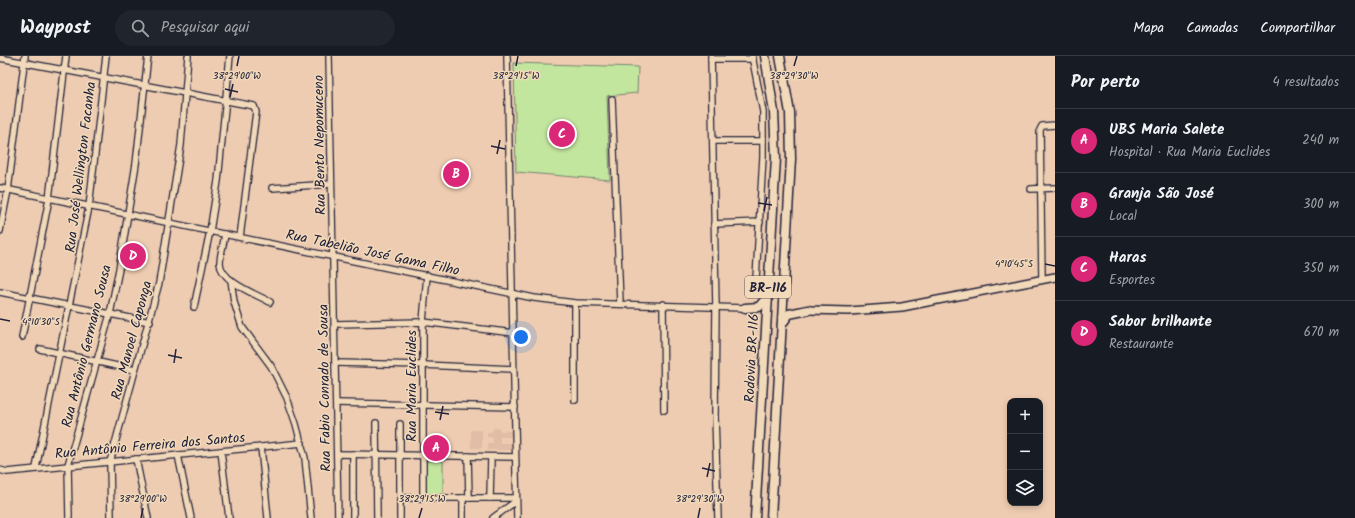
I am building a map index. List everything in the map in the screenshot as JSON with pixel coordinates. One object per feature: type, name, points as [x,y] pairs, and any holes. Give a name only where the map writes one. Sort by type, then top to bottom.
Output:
[{"type":"highway","name":"Rodovia BR-116","points":[[755,518],[776,134],[772,88],[765,56]]},
{"type":"highway","name":"Rodovia BR-116","points":[[771,518],[791,135],[787,91],[780,56]]},
{"type":"highway","points":[[745,308],[759,307],[768,296]]},
{"type":"highway","points":[[783,296],[792,308],[808,310]]},
{"type":"highway","points":[[745,308],[757,312],[762,316],[766,323]]},
{"type":"highway","points":[[781,327],[789,314],[808,310]]},
{"type":"main road","points":[[808,310],[849,311],[893,309],[1055,277]]},
{"type":"street","points":[[22,337],[49,199],[66,56]]},
{"type":"street","name":"Rua José Wellington Facanha","points":[[36,468],[89,207],[106,56]]},
{"type":"street","name":"Rua Antônio Germano Sousa","points":[[69,518],[68,465],[95,361],[110,314],[129,215],[146,85],[148,56]]},
{"type":"street","name":"Rua Manoel Caponga","points":[[111,518],[110,462],[160,283],[170,223],[182,132],[188,56]]},
{"type":"street","points":[[194,307],[210,232],[222,151],[230,56]]},
{"type":"street","name":"Rua Bento Nepomuceno","points":[[329,56],[334,258]]},
{"type":"street","points":[[507,56],[517,518]]},
{"type":"street","points":[[718,518],[715,416],[716,307],[711,57],[753,57],[762,102],[763,141],[756,279]]},
{"type":"street","points":[[0,58],[25,59],[64,70],[252,105],[256,108],[256,112],[240,237]]},
{"type":"street","points":[[0,231],[8,190],[25,59]]},
{"type":"street","points":[[612,99],[620,304]]},
{"type":"street","points":[[1042,280],[1040,130],[1042,126],[1055,125]]},
{"type":"street","points":[[713,141],[763,141]]},
{"type":"street","points":[[272,188],[331,184]]},
{"type":"street","name":"Rua Tabelião José Gama Filho","points":[[0,188],[240,237],[334,258],[427,275],[513,294],[575,303],[663,304],[745,308]]},
{"type":"street","points":[[1031,189],[1055,188]]},
{"type":"street","points":[[714,224],[760,222]]},
{"type":"street","points":[[225,234],[220,263],[223,272],[235,284],[270,302]]},
{"type":"street","name":"Rua Fabio Conrado de Sousa","points":[[334,258],[338,518]]},
{"type":"street","name":"Rua Maria Euclides","points":[[423,498],[423,322],[427,275]]},
{"type":"street","points":[[231,280],[237,312],[242,327],[266,360],[281,385],[292,412],[302,443],[310,518]]},
{"type":"street","points":[[0,292],[150,322]]},
{"type":"street","points":[[575,303],[575,400]]},
{"type":"street","points":[[663,304],[664,410]]},
{"type":"street","points":[[335,324],[423,322],[514,334]]},
{"type":"street","points":[[40,349],[135,370]]},
{"type":"street","points":[[336,363],[513,369]]},
{"type":"street","points":[[337,403],[515,407]]},
{"type":"street","points":[[376,423],[377,518]]},
{"type":"street","points":[[400,424],[400,518],[404,518]]},
{"type":"street","name":"Rua Antônio Ferreira dos Santos","points":[[0,470],[7,472],[302,443]]},
{"type":"street","points":[[261,447],[268,518]]},
{"type":"street","points":[[221,451],[229,518]]},
{"type":"street","points":[[337,454],[515,457]]},
{"type":"street","points":[[352,454],[353,518]]},
{"type":"street","points":[[178,455],[191,518]]},
{"type":"street","points":[[463,518],[466,498],[468,456]]},
{"type":"street","points":[[490,498],[491,457]]},
{"type":"street","points":[[136,459],[148,518]]},
{"type":"street","points":[[400,498],[516,499]]},
{"type":"street","points":[[493,518],[516,499]]},
{"type":"shaded area","points":[[493,428],[499,428],[500,431],[511,431],[511,437],[500,437],[500,443],[511,443],[511,450],[488,450],[488,443],[493,443],[493,438],[487,437],[487,432],[493,431]]},
{"type":"shaded area","points":[[471,430],[482,430],[482,448],[471,448]]},
{"type":"green space","points":[[514,63],[638,67],[637,93],[607,96],[610,180],[516,172]]},
{"type":"green space","points":[[426,461],[443,461],[443,497],[425,497]]},
{"type":"place","name":"Haras","points":[[562,134]]},
{"type":"place","name":"Granja São José","points":[[456,174]]},
{"type":"place","name":"Sabor brilhante","points":[[133,256]]},
{"type":"place","name":"UBS Maria Salete","points":[[436,448]]}]
